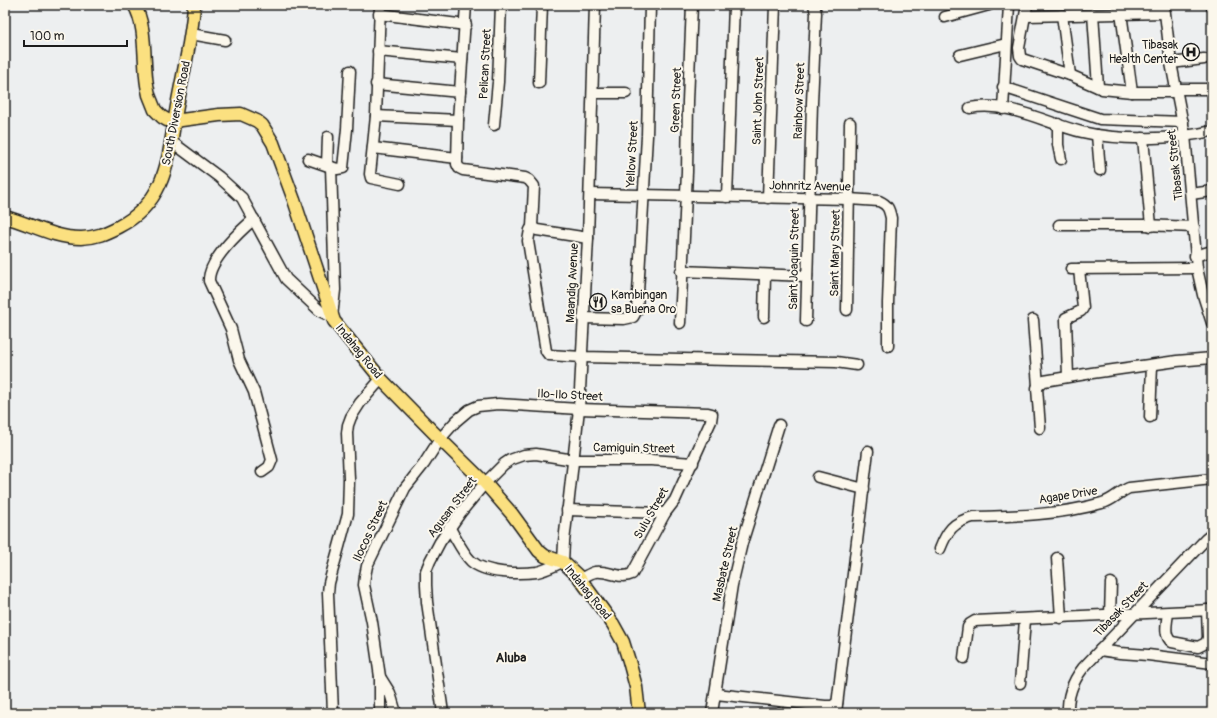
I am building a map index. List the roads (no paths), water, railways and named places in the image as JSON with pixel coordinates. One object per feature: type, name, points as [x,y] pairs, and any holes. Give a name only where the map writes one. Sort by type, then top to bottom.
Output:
[{"type":"main road","points":[[134,5],[137,9],[141,24],[145,74],[149,95],[158,114],[166,120],[174,121]]},
{"type":"main road","name":"South Diversion Road","points":[[5,217],[53,234],[81,238],[95,237],[111,231],[140,213],[152,199],[170,157],[174,121],[191,34],[194,5]]},
{"type":"main road","name":"Indahag Road","points":[[174,121],[219,115],[241,114],[250,117],[262,125],[273,143],[294,200],[332,317],[337,325],[381,379],[485,483],[512,514],[539,551],[545,556],[563,562],[580,579],[613,624],[622,642],[636,687],[639,713]]},
{"type":"street","points":[[466,5],[466,24],[458,120],[457,164],[463,170],[525,178],[534,186],[532,227],[528,241],[546,351],[550,355],[582,357],[836,362],[857,365]]},
{"type":"street","name":"Pelican Street","points":[[494,125],[498,82],[501,5]]},
{"type":"street","points":[[539,83],[542,5]]},
{"type":"street","name":"Maandig Avenue","points":[[563,562],[579,409],[582,357],[590,194],[595,5]]},
{"type":"street","name":"Yellow Street","points":[[583,318],[629,318],[636,314],[638,305],[644,194],[650,5]]},
{"type":"street","name":"Green Street","points":[[680,323],[681,271],[686,196],[692,5]]},
{"type":"street","points":[[727,197],[734,5]]},
{"type":"street","name":"Saint John Street","points":[[768,198],[775,5]]},
{"type":"street","name":"Rainbow Street","points":[[809,199],[816,13],[814,5]]},
{"type":"street","points":[[945,17],[989,5]]},
{"type":"street","points":[[1003,109],[1003,87],[1009,5]]},
{"type":"street","points":[[1027,5],[1019,48],[1022,59],[1070,75],[1102,89],[1132,92],[1212,89]]},
{"type":"street","points":[[400,184],[376,180],[370,176],[376,116],[379,9],[466,24]]},
{"type":"street","points":[[1026,16],[1121,13],[1164,9]]},
{"type":"street","name":"Tibasak Street","points":[[1164,9],[1171,63],[1185,135],[1194,227],[1195,256],[1203,295],[1212,323]]},
{"type":"street","points":[[1121,13],[1132,92]]},
{"type":"street","points":[[1093,14],[1098,87]]},
{"type":"street","points":[[1062,15],[1070,75]]},
{"type":"street","points":[[191,34],[225,40]]},
{"type":"street","points":[[960,54],[1006,44]]},
{"type":"street","points":[[378,51],[462,59]]},
{"type":"street","points":[[1171,63],[1204,59]]},
{"type":"street","points":[[308,159],[339,169],[344,167],[350,71]]},
{"type":"street","points":[[376,84],[460,92]]},
{"type":"street","points":[[1003,87],[1100,119],[1183,122]]},
{"type":"street","points":[[593,93],[626,93]]},
{"type":"street","points":[[970,108],[979,106],[1003,109],[1031,115],[1081,132],[1116,138],[1185,135],[1212,131]]},
{"type":"street","points":[[376,116],[458,120]]},
{"type":"street","name":"Saint Mary Street","points":[[847,310],[850,123]]},
{"type":"street","points":[[1058,124],[1058,145],[1061,159]]},
{"type":"street","points":[[1098,135],[1100,170]]},
{"type":"street","points":[[172,142],[238,193],[246,203],[286,279],[320,311],[332,317],[335,290],[334,232],[328,137]]},
{"type":"street","points":[[1143,138],[1152,226]]},
{"type":"street","points":[[372,148],[456,158]]},
{"type":"street","points":[[1191,194],[1212,191]]},
{"type":"street","name":"Johnritz Avenue","points":[[590,194],[644,194],[879,201],[886,205],[890,211],[891,226],[888,346]]},
{"type":"street","name":"Saint Joaquin Street","points":[[806,320],[809,199]]},
{"type":"street","points":[[254,219],[232,238],[208,275],[212,290],[231,329],[239,360],[254,392],[258,406],[272,460],[269,467],[262,472]]},
{"type":"street","points":[[1058,226],[1144,225],[1194,227]]},
{"type":"street","points":[[532,227],[537,230],[588,238]]},
{"type":"street","points":[[1195,256],[1212,251]]},
{"type":"street","points":[[1068,376],[1066,318],[1081,312],[1084,306],[1075,269],[1197,268]]},
{"type":"street","points":[[681,271],[807,276]]},
{"type":"street","points":[[764,317],[765,275]]},
{"type":"street","points":[[1033,320],[1040,428]]},
{"type":"street","points":[[1038,386],[1044,381],[1068,376],[1212,358]]},
{"type":"street","points":[[1150,416],[1152,365]]},
{"type":"street","points":[[333,713],[328,583],[348,514],[349,479],[347,433],[351,417],[360,403],[381,379]]},
{"type":"street","name":"Ilo-Ilo Street","points":[[440,439],[464,414],[478,406],[498,404],[579,409],[712,414]]},
{"type":"street","name":"Sulu Street","points":[[580,579],[594,572],[605,572],[621,576],[628,576],[632,574],[665,513],[675,500],[693,463],[711,421],[712,414]]},
{"type":"street","name":"Masbate Street","points":[[712,713],[732,586],[742,543],[779,425]]},
{"type":"street","name":"Ilocos Street","points":[[396,713],[390,693],[380,678],[372,622],[364,585],[365,576],[367,566],[405,488],[424,464],[440,439]]},
{"type":"street","points":[[716,694],[837,708],[868,450]]},
{"type":"street","name":"Agusan Street","points":[[443,713],[426,586],[426,571],[430,561],[449,527],[485,483],[504,464],[517,457],[536,454],[574,460]]},
{"type":"street","name":"Camiguin Street","points":[[574,460],[651,460],[693,463]]},
{"type":"street","points":[[818,477],[864,489]]},
{"type":"street","name":"Agape Drive","points":[[940,549],[945,536],[951,528],[965,519],[973,517],[1037,514],[1070,510],[1104,503],[1129,488],[1212,479]]},
{"type":"street","points":[[568,510],[665,513]]},
{"type":"street","points":[[449,527],[472,562],[487,568],[512,573],[538,572],[563,562]]},
{"type":"street","name":"Tibasak Street","points":[[1068,713],[1069,696],[1077,675],[1210,537]]},
{"type":"street","points":[[1058,558],[1061,618]]},
{"type":"street","points":[[1110,616],[1111,583]]},
{"type":"street","points":[[964,658],[968,627],[975,621],[1134,615],[1168,612],[1210,610],[1208,638],[1206,643],[1198,647],[1172,642],[1169,640],[1167,635],[1168,612]]},
{"type":"street","points":[[1020,683],[1025,620]]},
{"type":"street","points":[[1100,650],[1120,654],[1148,655],[1212,662]]},
{"type":"street","points":[[380,678],[380,713]]},
{"type":"place","name":"Tibasak Health Center","points":[[1191,52]]},
{"type":"place","name":"Kambingan sa Buena Oro","points":[[598,302]]},
{"type":"district","name":"Aluba","points":[[511,657]]}]
